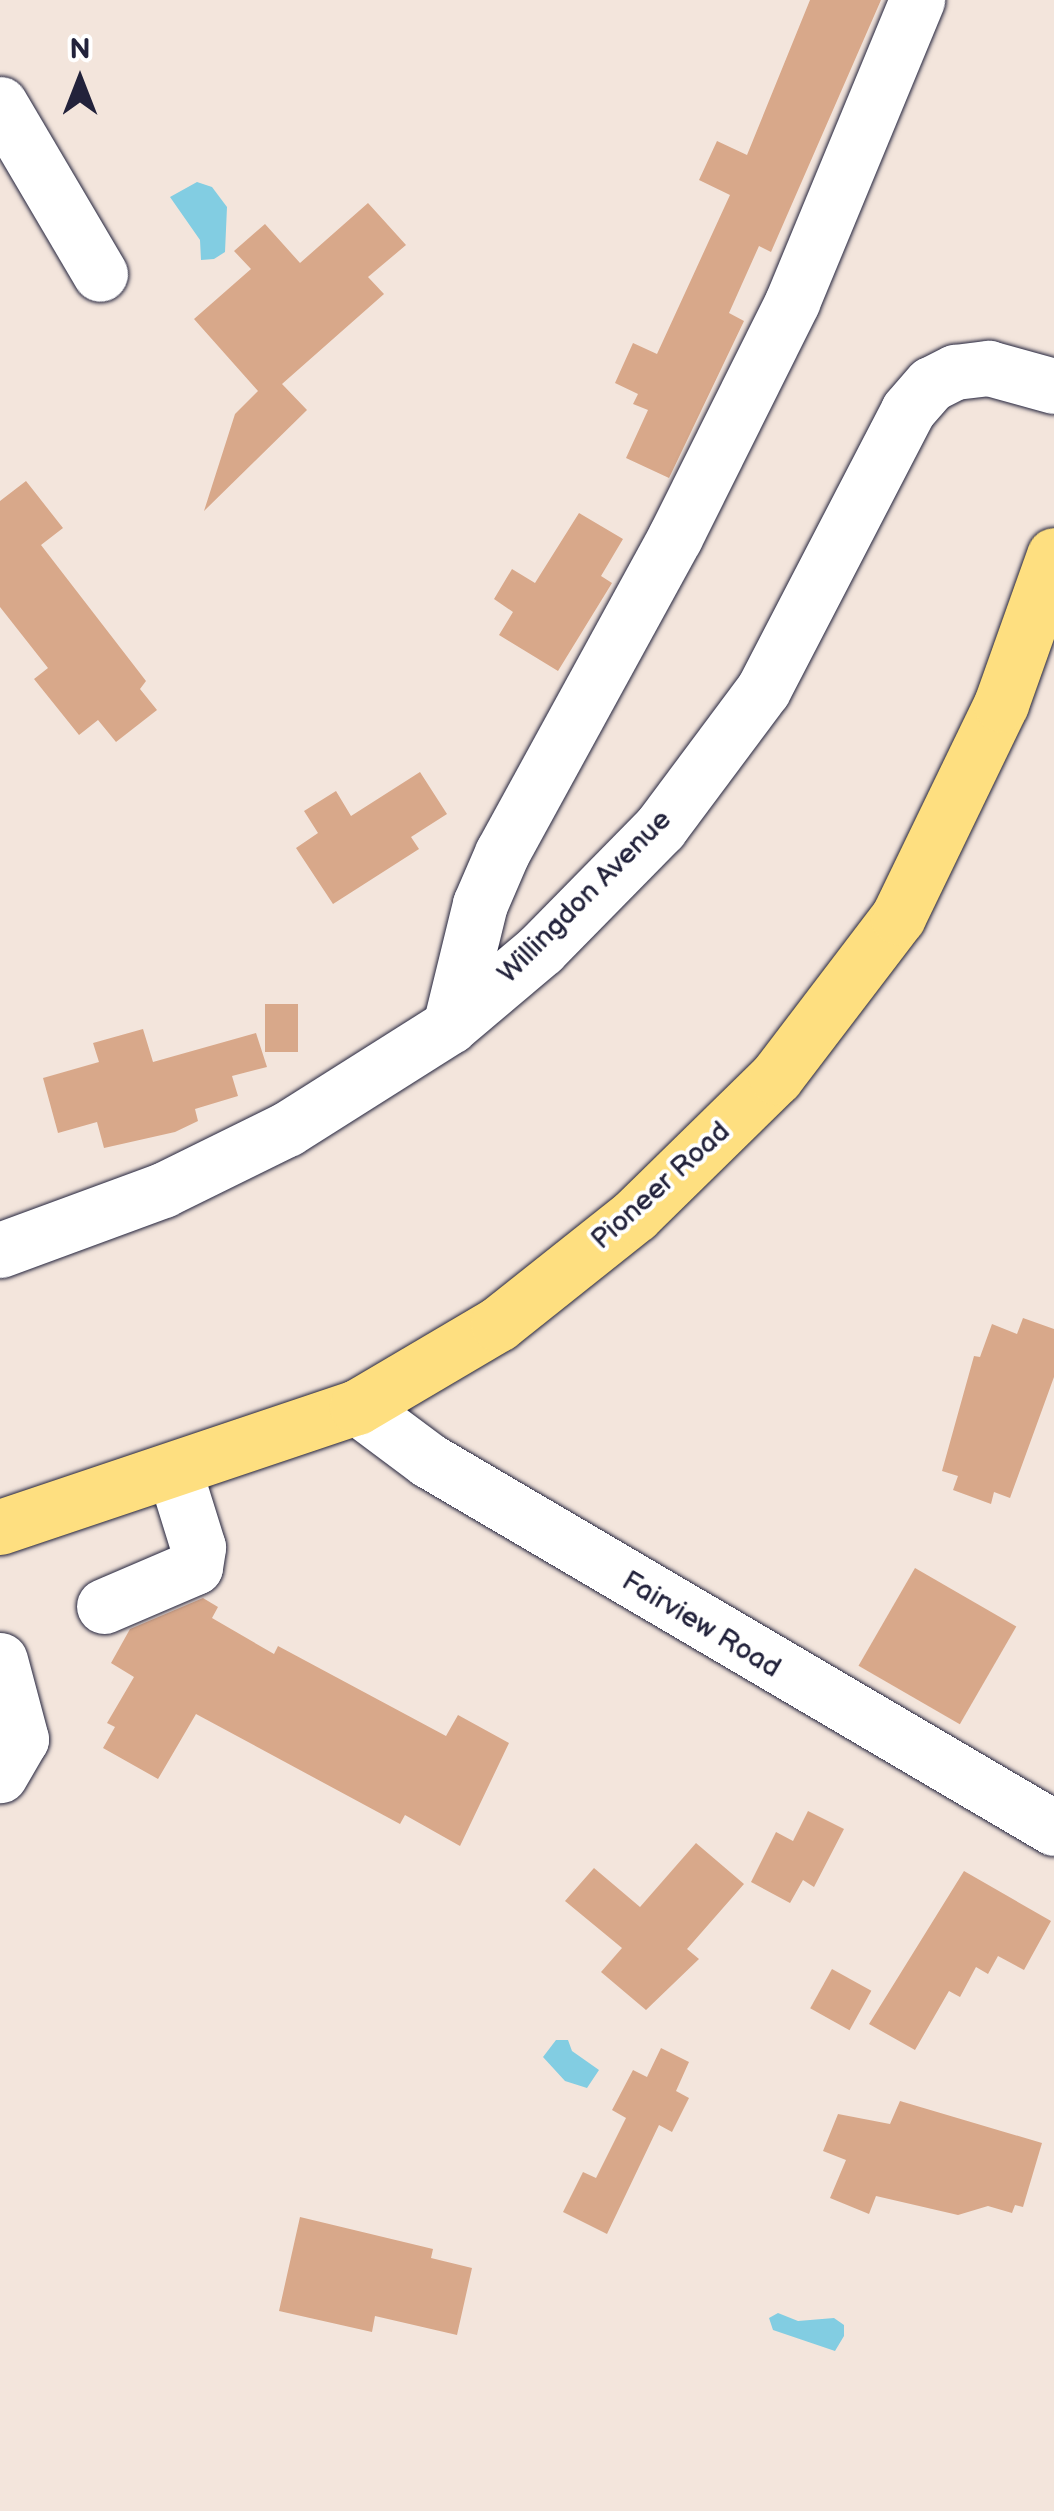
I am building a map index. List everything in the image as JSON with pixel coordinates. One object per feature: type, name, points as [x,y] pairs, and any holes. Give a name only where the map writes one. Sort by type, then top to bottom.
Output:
[{"type":"main road","name":"Pioneer Road","points":[[0,1527],[357,1406],[498,1324],[635,1215],[776,1077],[898,917],[1001,704],[1054,556]]},
{"type":"street","points":[[450,1026],[480,904],[502,853],[657,571],[792,302],[917,0]]},
{"type":"street","points":[[0,104],[100,274]]},
{"type":"street","name":"Willingdon Avenue","points":[[0,1250],[163,1190],[287,1129],[450,1026],[541,948],[660,828],[763,690],[908,410],[931,384],[955,372],[989,368],[1054,386]]},
{"type":"street","name":"Fairview Road","points":[[357,1406],[462,1481],[1054,1828]]},
{"type":"street","points":[[104,1606],[195,1567],[198,1547],[174,1470]]},
{"type":"street","points":[[0,1660],[22,1739],[0,1775]]},
{"type":"water","points":[[197,182],[212,187],[227,207],[225,252],[214,259],[201,260],[200,240],[170,197]]},
{"type":"water","points":[[556,2040],[568,2040],[572,2051],[599,2070],[587,2088],[565,2081],[543,2057]]},
{"type":"water","points":[[778,2313],[798,2321],[834,2318],[844,2325],[844,2336],[835,2351],[773,2330],[769,2318]]},
{"type":"building","points":[[810,0],[881,0],[771,252],[759,246],[729,313],[744,321],[669,478],[626,458],[648,410],[633,404],[638,394],[615,383],[633,343],[657,354],[730,195],[699,180],[717,141],[747,155]]},
{"type":"building","points":[[368,203],[406,245],[368,277],[384,294],[282,384],[307,410],[204,511],[235,414],[258,391],[194,319],[251,269],[234,251],[265,224],[300,263]]},
{"type":"building","points":[[26,481],[63,528],[41,545],[146,681],[140,689],[157,710],[116,742],[98,720],[79,735],[34,679],[48,668],[0,607],[0,501]]},
{"type":"building","points":[[579,513],[623,539],[601,576],[612,583],[558,671],[499,635],[513,612],[494,599],[512,569],[535,583]]},
{"type":"building","points":[[420,772],[447,814],[411,837],[419,849],[333,904],[296,848],[318,833],[304,811],[336,791],[351,816]]},
{"type":"building","points":[[265,1004],[298,1004],[298,1052],[265,1052]]},
{"type":"building","points":[[143,1029],[153,1062],[256,1033],[267,1067],[232,1076],[238,1096],[195,1109],[198,1121],[175,1132],[104,1148],[97,1122],[58,1133],[43,1078],[99,1062],[93,1043]]},
{"type":"building","points":[[1023,1318],[1054,1329],[1054,1377],[1010,1498],[994,1492],[991,1504],[953,1490],[958,1476],[942,1471],[974,1356],[980,1357],[992,1324],[1017,1334]]},
{"type":"building","points":[[915,1568],[1016,1626],[960,1724],[858,1666]]},
{"type":"building","points":[[203,1598],[218,1607],[212,1618],[274,1654],[278,1646],[446,1736],[458,1715],[509,1743],[460,1846],[405,1815],[400,1824],[196,1714],[158,1779],[103,1748],[115,1727],[107,1723],[134,1677],[111,1663],[130,1629]]},
{"type":"building","points":[[808,1811],[844,1829],[814,1887],[803,1880],[790,1903],[751,1882],[776,1832],[793,1841]]},
{"type":"building","points":[[696,1843],[744,1884],[687,1949],[699,1959],[646,2010],[601,1972],[622,1948],[565,1901],[594,1868],[640,1907]]},
{"type":"building","points":[[964,1871],[1051,1921],[1024,1970],[998,1956],[988,1974],[976,1967],[960,1997],[949,1991],[915,2050],[869,2024]]},
{"type":"building","points":[[832,1969],[871,1991],[850,2030],[810,2008]]},
{"type":"building","points":[[661,2048],[689,2062],[676,2091],[689,2098],[672,2132],[659,2125],[607,2234],[563,2212],[583,2172],[596,2178],[626,2118],[612,2110],[633,2070],[647,2077]]},
{"type":"building","points":[[900,2101],[1042,2143],[1023,2207],[1015,2205],[1012,2213],[988,2206],[958,2215],[876,2196],[869,2214],[830,2198],[846,2160],[823,2151],[838,2114],[890,2124]]},
{"type":"building","points":[[300,2217],[433,2249],[431,2258],[472,2268],[457,2335],[375,2316],[372,2332],[279,2311]]}]
